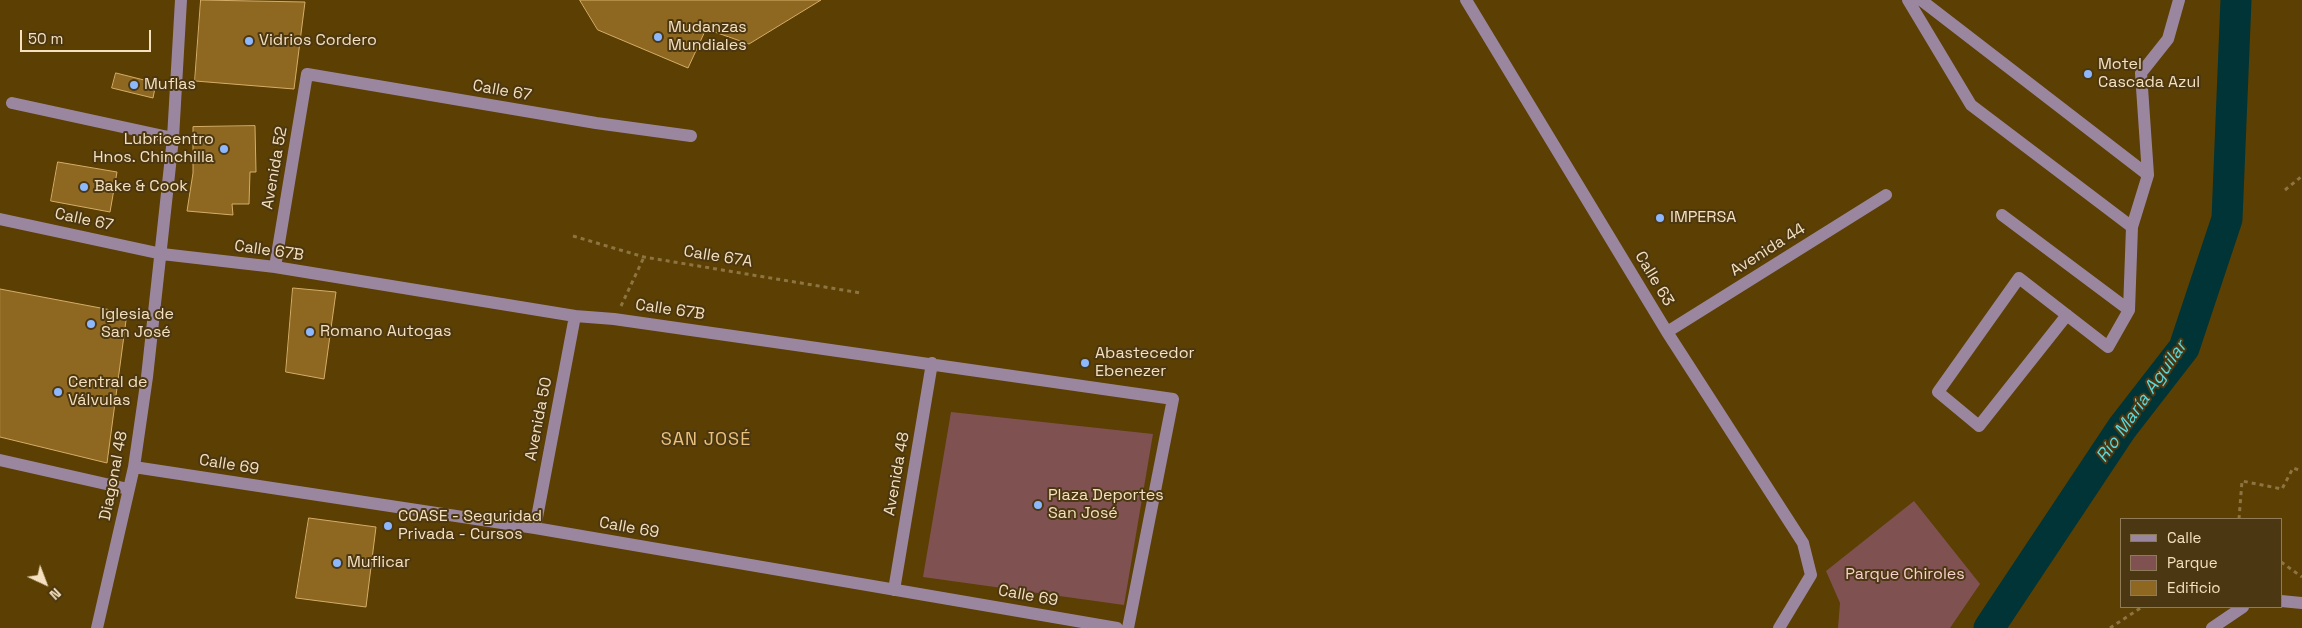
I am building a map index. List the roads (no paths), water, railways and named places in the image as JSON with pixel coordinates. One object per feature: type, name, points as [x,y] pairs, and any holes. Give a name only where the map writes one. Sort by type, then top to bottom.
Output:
[{"type":"street","name":"Diagonal 48","points":[[97,628],[134,467],[162,254],[173,138],[181,0]]},
{"type":"street","name":"Calle 63","points":[[1466,0],[1667,332],[1803,543],[1811,575],[1780,628]]},
{"type":"street","points":[[1908,0],[1971,105],[2132,228]]},
{"type":"street","points":[[1921,0],[2148,175]]},
{"type":"street","points":[[2067,315],[1978,426],[1938,392],[2019,278],[2067,315],[2108,347],[2129,310],[2132,228],[2148,175],[2141,73],[2168,39],[2179,0]]},
{"type":"street","name":"Calle 67","points":[[308,74],[596,123],[691,136]]},
{"type":"street","name":"Avenida 52","points":[[274,267],[308,74]]},
{"type":"street","points":[[12,103],[173,138]]},
{"type":"street","name":"Avenida 44","points":[[1667,332],[1886,195]]},
{"type":"street","points":[[2002,215],[2129,310]]},
{"type":"street","name":"Calle 67","points":[[0,219],[162,254]]},
{"type":"street","name":"Calle 67B","points":[[162,254],[274,267],[575,316],[614,319],[932,363],[1173,399],[1128,628]]},
{"type":"street","name":"Avenida 50","points":[[535,528],[575,316]]},
{"type":"street","name":"Avenida 48","points":[[894,590],[932,363]]},
{"type":"street","points":[[0,460],[128,489]]},
{"type":"street","name":"Calle 69","points":[[134,467],[535,528],[1117,628]]},
{"type":"street","points":[[2282,601],[2302,603]]},
{"type":"street","points":[[2212,628],[2242,608]]},
{"type":"waterway","name":"Río María Aguilar","points":[[1989,628],[2122,428],[2184,348],[2227,219],[2236,0]]},
{"type":"place","name":"Mudanzas Mundiales","points":[[658,37]]},
{"type":"place","name":"Vidrios Cordero","points":[[249,41]]},
{"type":"place","name":"Motel Cascada Azul","points":[[2088,74]]},
{"type":"place","name":"Muflas","points":[[134,85]]},
{"type":"place","name":"Lubricentro Hnos. Chinchilla","points":[[224,149]]},
{"type":"place","name":"Bake & Cook","points":[[84,187]]},
{"type":"place","name":"IMPERSA","points":[[1660,218]]},
{"type":"place","name":"Iglesia de San José","points":[[91,324]]},
{"type":"place","name":"Romano Autogas","points":[[310,332]]},
{"type":"place","name":"Abastecedor Ebenezer","points":[[1085,363]]},
{"type":"place","name":"Central de Válvulas","points":[[58,392]]},
{"type":"place","name":"Plaza Deportes San José","points":[[1038,505]]},
{"type":"place","name":"COASE - Seguridad Privada - Cursos","points":[[388,526]]},
{"type":"place","name":"Muflicar","points":[[337,563]]},
{"type":"district","name":"SAN JOSÉ","points":[[706,440]]},
{"type":"park label","name":"Parque Chiroles","points":[[1905,575]]}]
